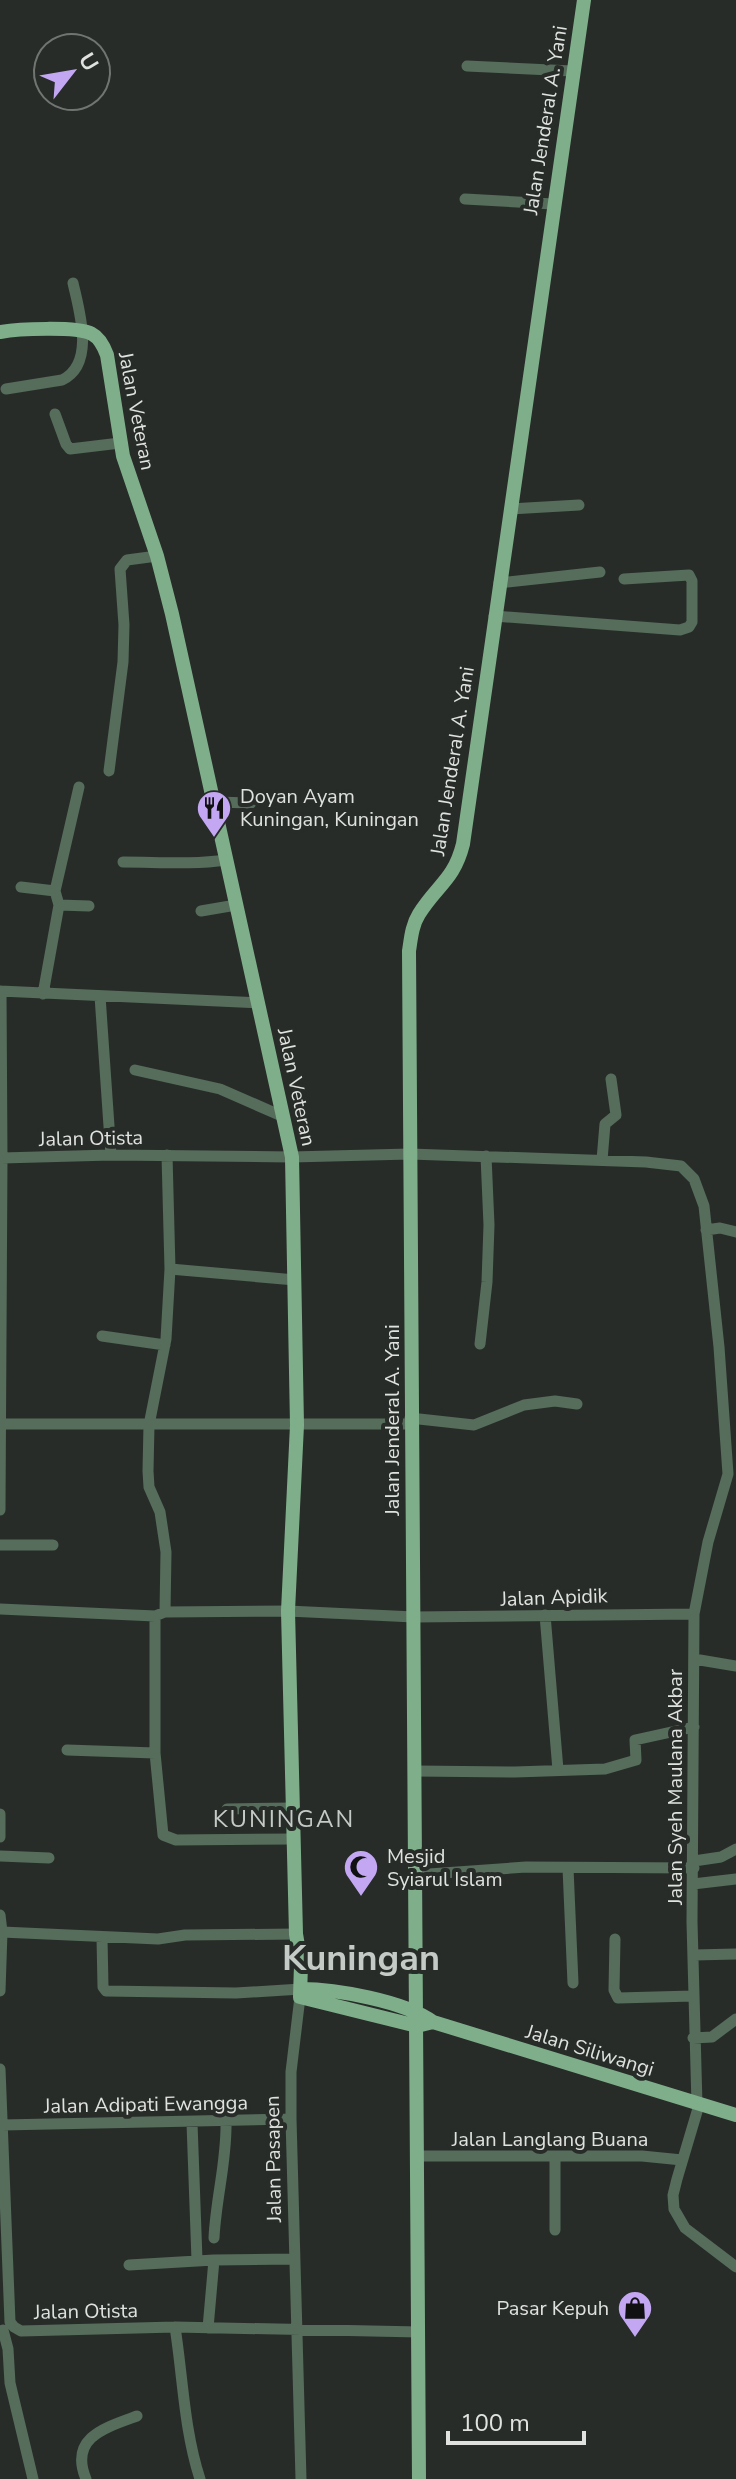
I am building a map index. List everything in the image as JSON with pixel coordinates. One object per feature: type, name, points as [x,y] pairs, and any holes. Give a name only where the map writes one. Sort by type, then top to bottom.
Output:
[{"type":"main road","name":"Jalan Jenderal A. Yani","points":[[419,2479],[409,951],[412,928],[419,913],[451,877],[459,860],[584,0]]},
{"type":"main road","points":[[0,332],[58,329],[82,332]]},
{"type":"main road","name":"Jalan Veteran","points":[[82,332],[92,334],[103,344],[107,355],[120,443],[157,556],[215,802],[292,1157],[297,1425],[288,1611],[300,1993]]},
{"type":"main road","name":"Jalan Siliwangi","points":[[300,1993],[326,1989],[726,2113]]},
{"type":"street","points":[[467,66],[572,71]]},
{"type":"street","points":[[465,199],[553,204]]},
{"type":"street","points":[[6,389],[70,376],[78,361],[82,332],[73,283]]},
{"type":"street","points":[[55,414],[70,449],[120,443]]},
{"type":"street","points":[[510,509],[579,505]]},
{"type":"street","points":[[109,771],[123,662],[120,569],[127,560],[157,556]]},
{"type":"street","points":[[499,583],[600,572]]},
{"type":"street","points":[[494,616],[680,630],[689,627],[692,622],[692,581],[689,575],[624,579]]},
{"type":"street","points":[[43,994],[59,905],[55,891],[79,787]]},
{"type":"street","points":[[215,802],[251,803]]},
{"type":"street","points":[[123,862],[191,865],[226,860]]},
{"type":"street","points":[[21,887],[55,891]]},
{"type":"street","points":[[59,905],[89,906]]},
{"type":"street","points":[[201,911],[236,905]]},
{"type":"street","points":[[0,1510],[0,991],[259,1003]]},
{"type":"street","points":[[100,996],[111,1155]]},
{"type":"street","points":[[135,1070],[220,1089],[284,1117]]},
{"type":"street","points":[[602,1160],[605,1124],[616,1115],[611,1079]]},
{"type":"street","name":"Jalan Otista","points":[[2,1158],[410,1154],[602,1160],[681,1166],[694,1179],[704,1206],[732,1474]]},
{"type":"street","points":[[167,1155],[170,1269],[165,1345],[149,1425],[149,1487],[160,1512],[166,1552],[160,1614],[155,1753],[160,1825],[163,1835],[168,1838],[293,1839]]},
{"type":"street","points":[[480,1344],[488,1258],[486,1156]]},
{"type":"street","points":[[706,1230],[720,1228],[736,1232]]},
{"type":"street","points":[[170,1269],[295,1280]]},
{"type":"street","points":[[102,1336],[165,1345]]},
{"type":"street","points":[[2,1424],[297,1425],[410,1421],[474,1425],[524,1405],[555,1401],[577,1404]]},
{"type":"street","name":"Jalan Syeh Maulana Akbar","points":[[698,2105],[693,2038],[694,1614],[708,1542],[732,1474]]},
{"type":"street","points":[[0,1545],[53,1545]]},
{"type":"street","name":"Jalan Apidik","points":[[0,1609],[160,1614],[288,1611],[414,1617],[694,1614]]},
{"type":"street","points":[[545,1615],[558,1770]]},
{"type":"street","points":[[694,1659],[736,1666]]},
{"type":"street","points":[[416,1771],[605,1769],[636,1760],[635,1740],[694,1727]]},
{"type":"street","points":[[67,1750],[155,1753]]},
{"type":"street","points":[[227,1809],[292,1808]]},
{"type":"street","points":[[0,1814],[0,1837]]},
{"type":"street","points":[[415,1875],[526,1867],[694,1864],[721,1857],[736,1849]]},
{"type":"street","points":[[0,1856],[49,1858]]},
{"type":"street","points":[[568,1868],[573,1983]]},
{"type":"street","points":[[693,1884],[736,1879]]},
{"type":"street","points":[[0,1915],[0,1991]]},
{"type":"street","points":[[2,1932],[102,1938],[296,1934]]},
{"type":"street","points":[[102,1938],[103,1987],[106,1991],[300,1993]]},
{"type":"street","points":[[615,1939],[614,1990],[618,1998],[693,1996]]},
{"type":"street","points":[[694,1955],[736,1954]]},
{"type":"street","name":"Jalan Pasapen","points":[[300,1993],[291,2072],[291,2119],[301,2479]]},
{"type":"street","points":[[693,2038],[712,2037],[736,2019]]},
{"type":"street","name":"Jalan Otista","points":[[0,2069],[3,2211],[10,2322],[5,2329],[175,2327],[419,2332]]},
{"type":"street","points":[[698,2105],[673,2195],[674,2209],[683,2226],[736,2267]]},
{"type":"street","name":"Jalan Adipati Ewangga","points":[[2,2125],[291,2119]]},
{"type":"street","points":[[214,2238],[215,2207],[227,2152],[226,2121]]},
{"type":"street","points":[[192,2123],[197,2260]]},
{"type":"street","name":"Jalan Langlang Buana","points":[[419,2156],[642,2156],[682,2160]]},
{"type":"street","points":[[555,2156],[555,2230]]},
{"type":"street","points":[[129,2265],[197,2260],[294,2259]]},
{"type":"street","points":[[208,2328],[214,2260]]},
{"type":"street","points":[[175,2327],[189,2445],[200,2479]]},
{"type":"street","points":[[5,2329],[10,2383],[33,2479]]},
{"type":"street","points":[[86,2479],[80,2465],[82,2450],[93,2435],[137,2416]]},
{"type":"place","name":"Doyan Ayam Kuningan, Kuningan","points":[[214,839]]},
{"type":"place","name":"Mesjid Syiarul Islam","points":[[361,1898]]},
{"type":"place","name":"Pasar Kepuh","points":[[635,2339]]},
{"type":"district","name":"KUNINGAN","points":[[284,1819]]},
{"type":"district","name":"Kuningan","points":[[361,1957]]}]
